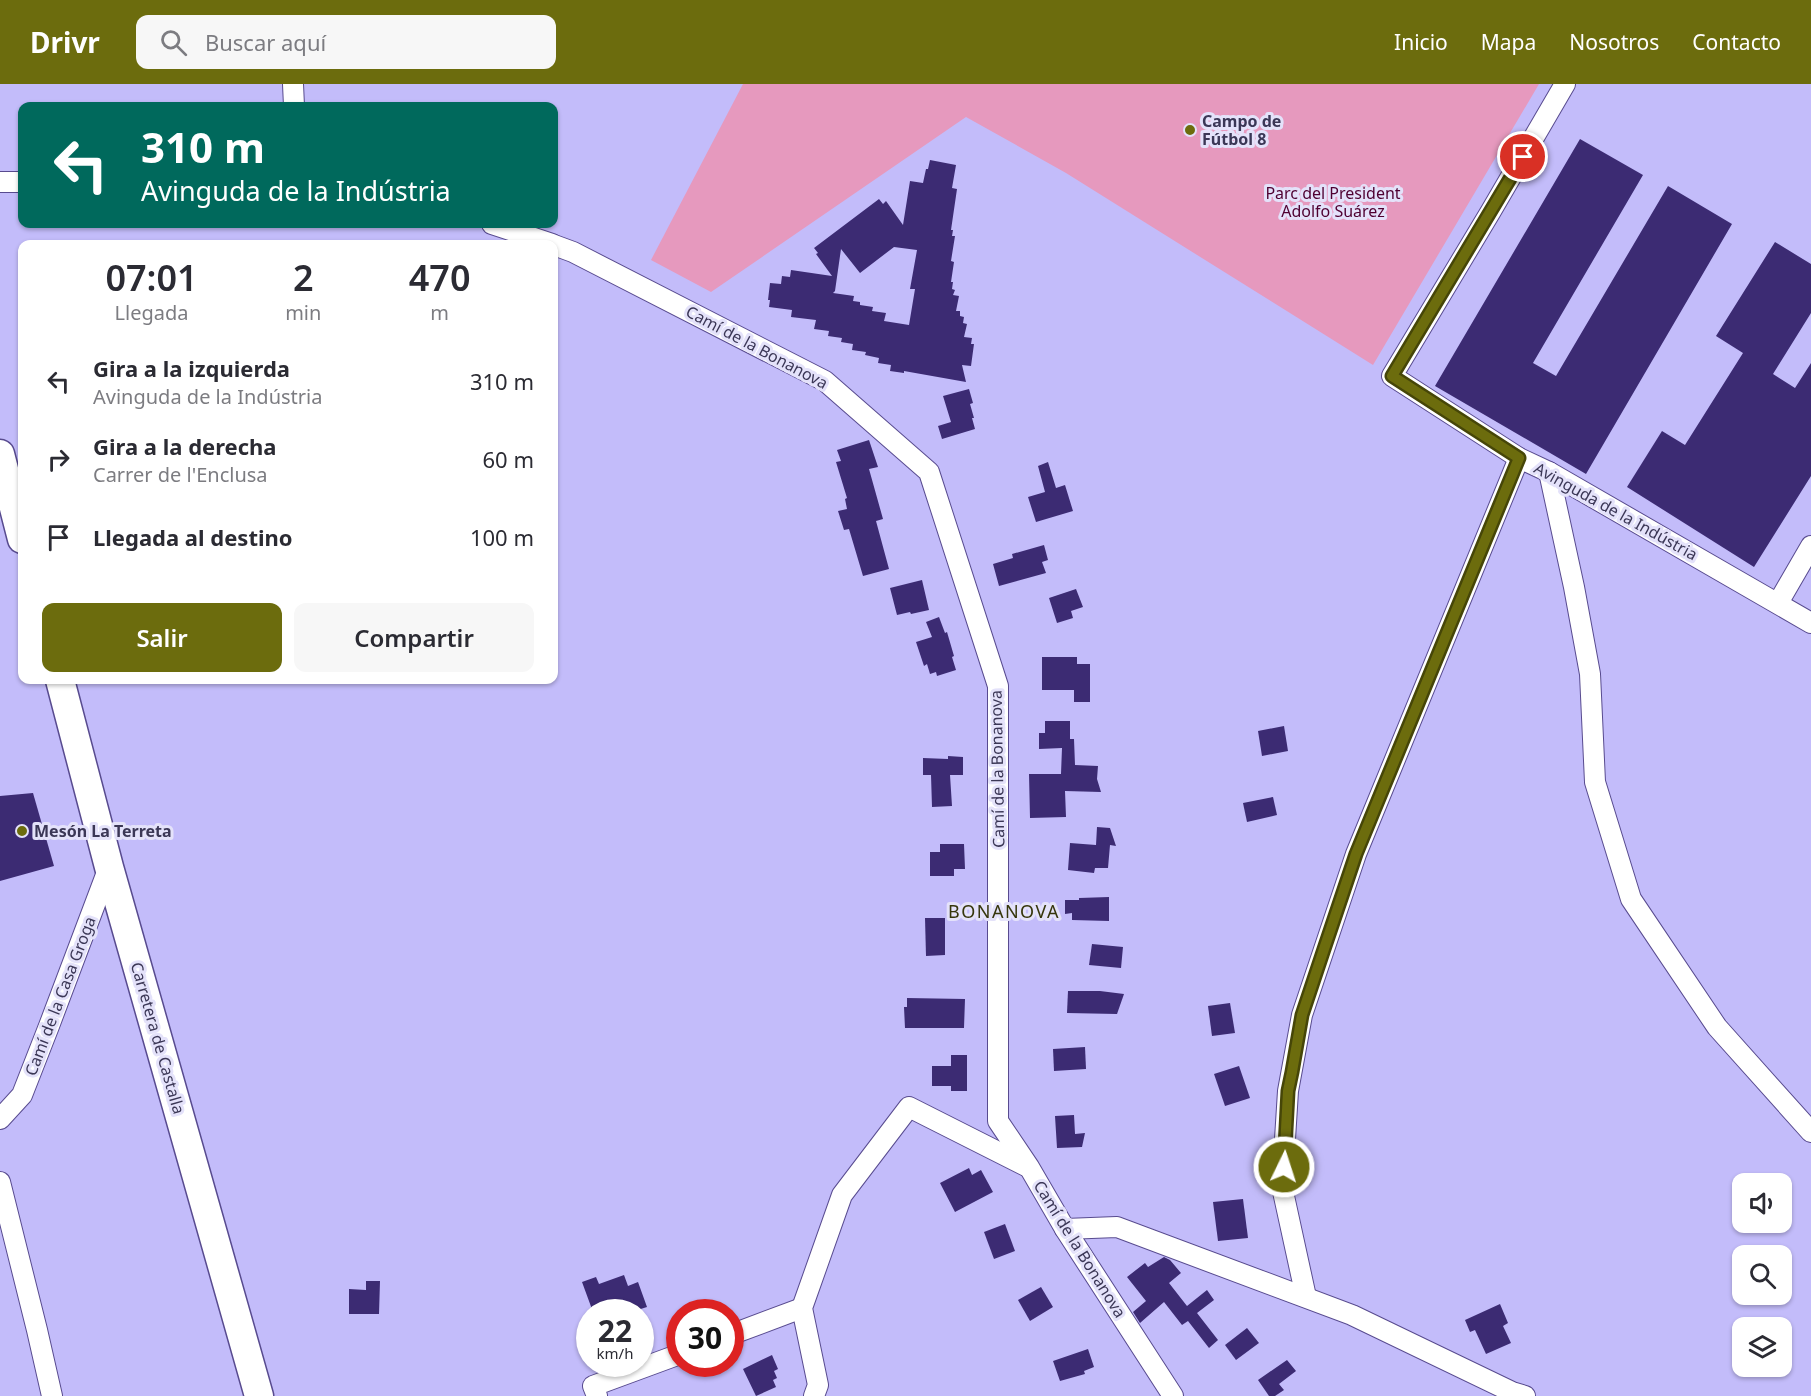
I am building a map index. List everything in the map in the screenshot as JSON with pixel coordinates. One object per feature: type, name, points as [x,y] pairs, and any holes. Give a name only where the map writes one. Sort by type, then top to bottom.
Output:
[{"type":"main road","points":[[0,454],[18,524]]},
{"type":"main road","name":"Carretera de Castalla","points":[[61,684],[109,867],[260,1396]]},
{"type":"street","points":[[293,84],[294,102]]},
{"type":"street","name":"Avinguda de la Indústria","points":[[1565,84],[1392,376],[1519,458],[1549,472],[1811,623]]},
{"type":"street","points":[[0,183],[18,182]]},
{"type":"street","name":"Camí de la Bonanova","points":[[504,228],[538,240]]},
{"type":"street","name":"Camí de la Bonanova","points":[[558,247],[573,252],[825,381],[928,472],[998,686],[998,1121],[1173,1396]]},
{"type":"street","points":[[1306,1297],[1282,1187],[1288,1091],[1302,1015],[1356,854],[1519,458]]},
{"type":"street","points":[[1549,472],[1590,674],[1595,782],[1631,899],[1717,1027],[1811,1132]]},
{"type":"street","points":[[1778,603],[1811,546]]},
{"type":"street","name":"Camí de la Casa Groga","points":[[0,1119],[22,1095],[109,867]]},
{"type":"street","points":[[813,1396],[818,1385],[802,1308],[842,1195],[909,1107],[1029,1167]]},
{"type":"street","points":[[0,1182],[52,1396]]},
{"type":"street","points":[[1065,1229],[1117,1227],[1352,1315],[1512,1392],[1525,1396]]},
{"type":"street","points":[[744,1330],[802,1308]]},
{"type":"street","points":[[597,1396],[593,1386],[666,1359]]},
{"type":"green space","name":"Parc del President Adolfo Suárez","points":[[743,84],[1539,84],[1373,365],[1066,173],[966,117],[711,292],[651,260]]},
{"type":"building","points":[[1580,139],[1643,175],[1533,363],[1556,376],[1668,186],[1732,224],[1586,474],[1435,386]]},
{"type":"building","points":[[930,160],[956,165],[952,188],[957,189],[951,230],[953,230],[952,236],[955,236],[951,261],[954,262],[951,282],[953,282],[952,289],[955,290],[953,295],[959,296],[956,311],[960,311],[960,316],[964,317],[963,323],[967,324],[964,337],[972,338],[971,344],[974,344],[971,366],[962,365],[966,382],[904,371],[904,373],[890,371],[891,365],[878,363],[879,358],[865,355],[866,352],[852,350],[853,344],[841,342],[842,338],[828,336],[829,331],[814,329],[816,320],[791,317],[792,310],[769,307],[770,283],[781,284],[782,276],[790,277],[791,270],[832,276],[814,248],[879,199],[883,204],[886,201],[903,225],[910,181],[923,183],[926,169],[928,169]],"holes":[[[894,247],[917,250],[910,289],[915,289],[909,325],[884,321],[886,313],[872,311],[873,307],[860,305],[860,302],[853,301],[854,296],[833,293],[841,249],[860,273]]]},
{"type":"building","points":[[1775,242],[1811,264],[1811,313],[1773,374],[1795,388],[1811,363],[1811,476],[1754,567],[1627,487],[1662,431],[1685,445],[1743,353],[1716,336]]},
{"type":"building","points":[[969,389],[973,403],[970,404],[975,429],[942,439],[938,426],[951,422],[943,396]]},
{"type":"building","points":[[869,440],[878,467],[869,469],[883,519],[876,521],[889,569],[863,576],[849,529],[844,530],[838,511],[847,509],[845,499],[847,498],[836,462],[841,461],[837,450]]},
{"type":"building","points":[[1048,462],[1056,488],[1065,485],[1073,511],[1036,522],[1028,497],[1045,492],[1038,466]]},
{"type":"building","points":[[1044,545],[1048,560],[1042,562],[1046,573],[999,586],[993,564],[1013,558],[1012,554]]},
{"type":"building","points":[[922,580],[929,610],[897,615],[890,588]]},
{"type":"building","points":[[1076,589],[1083,607],[1071,611],[1073,618],[1057,623],[1049,598]]},
{"type":"building","points":[[939,617],[945,633],[947,632],[956,670],[937,676],[936,672],[930,674],[927,664],[924,666],[916,642],[932,637],[926,622]]},
{"type":"building","points":[[1042,657],[1077,657],[1077,664],[1090,664],[1090,702],[1074,702],[1074,690],[1042,690]]},
{"type":"building","points":[[1045,721],[1070,721],[1070,739],[1074,739],[1075,765],[1098,766],[1097,779],[1101,792],[1065,791],[1066,817],[1030,818],[1029,774],[1061,774],[1062,748],[1039,749],[1039,733],[1045,733]]},
{"type":"building","points":[[1284,726],[1288,751],[1262,756],[1258,731]]},
{"type":"building","points":[[948,756],[963,757],[963,775],[950,775],[952,806],[932,807],[931,775],[923,775],[923,758],[948,759]]},
{"type":"building","name":"Mesón La Terreta","points":[[33,793],[54,866],[0,881],[0,796]]},
{"type":"building","points":[[1273,797],[1277,815],[1247,822],[1243,803]]},
{"type":"building","points":[[1097,827],[1110,828],[1116,846],[1110,845],[1108,868],[1095,868],[1094,873],[1068,870],[1070,843],[1096,845]]},
{"type":"building","points":[[940,844],[964,844],[965,869],[954,869],[954,876],[930,876],[930,852],[940,852]]},
{"type":"building","points":[[1109,897],[1109,921],[1072,920],[1072,913],[1065,914],[1065,900]]},
{"type":"building","points":[[925,918],[945,918],[945,955],[926,956]]},
{"type":"building","points":[[1092,944],[1123,947],[1121,968],[1089,965]]},
{"type":"building","points":[[1068,991],[1124,994],[1117,1014],[1067,1013]]},
{"type":"building","points":[[907,998],[965,999],[964,1028],[905,1028],[904,1007],[907,1007]]},
{"type":"building","points":[[1230,1003],[1235,1033],[1212,1036],[1208,1006]]},
{"type":"building","points":[[1085,1047],[1086,1069],[1054,1071],[1053,1049]]},
{"type":"building","points":[[951,1055],[967,1055],[967,1091],[951,1091],[951,1086],[932,1086],[932,1066],[951,1066]]},
{"type":"building","points":[[1239,1066],[1250,1098],[1225,1106],[1214,1074]]},
{"type":"building","points":[[1074,1115],[1075,1134],[1085,1133],[1082,1147],[1057,1148],[1055,1116]]},
{"type":"building","points":[[969,1168],[972,1175],[981,1170],[993,1192],[955,1212],[940,1183]]},
{"type":"building","points":[[1243,1199],[1248,1238],[1218,1241],[1213,1202]]},
{"type":"building","points":[[1005,1224],[1015,1251],[994,1259],[984,1232]]},
{"type":"building","points":[[1164,1257],[1170,1260],[1181,1273],[1169,1283],[1187,1306],[1207,1290],[1214,1300],[1197,1313],[1218,1340],[1209,1348],[1188,1321],[1182,1325],[1164,1302],[1140,1323],[1133,1312],[1146,1301],[1127,1277],[1145,1263],[1148,1267]]},
{"type":"building","points":[[624,1275],[628,1286],[638,1282],[644,1299],[588,1299],[582,1282],[596,1277],[599,1284]]},
{"type":"building","points":[[366,1281],[380,1281],[379,1314],[349,1314],[349,1289],[366,1290]]},
{"type":"building","points":[[1041,1287],[1053,1307],[1030,1321],[1018,1300]]},
{"type":"building","points":[[1500,1304],[1508,1323],[1503,1326],[1511,1343],[1486,1354],[1475,1330],[1470,1332],[1465,1320]]},
{"type":"building","points":[[1247,1328],[1259,1343],[1236,1360],[1225,1345]]},
{"type":"building","points":[[1088,1349],[1094,1367],[1084,1371],[1085,1374],[1060,1381],[1053,1361]]},
{"type":"building","points":[[772,1355],[778,1369],[774,1371],[777,1378],[773,1380],[776,1387],[756,1396],[744,1369]]},
{"type":"building","points":[[1287,1360],[1296,1371],[1279,1384],[1284,1390],[1275,1396],[1269,1396],[1258,1380]]},
{"type":"place","name":"Campo de Fútbol 8","points":[[1190,130]]},
{"type":"place","name":"Mesón La Terreta","points":[[22,831]]},
{"type":"district","name":"BONANOVA","points":[[1004,912]]},
{"type":"route","points":[[1284,1167],[1288,1091],[1302,1015],[1356,854],[1519,458],[1392,376],[1523,157]]}]
